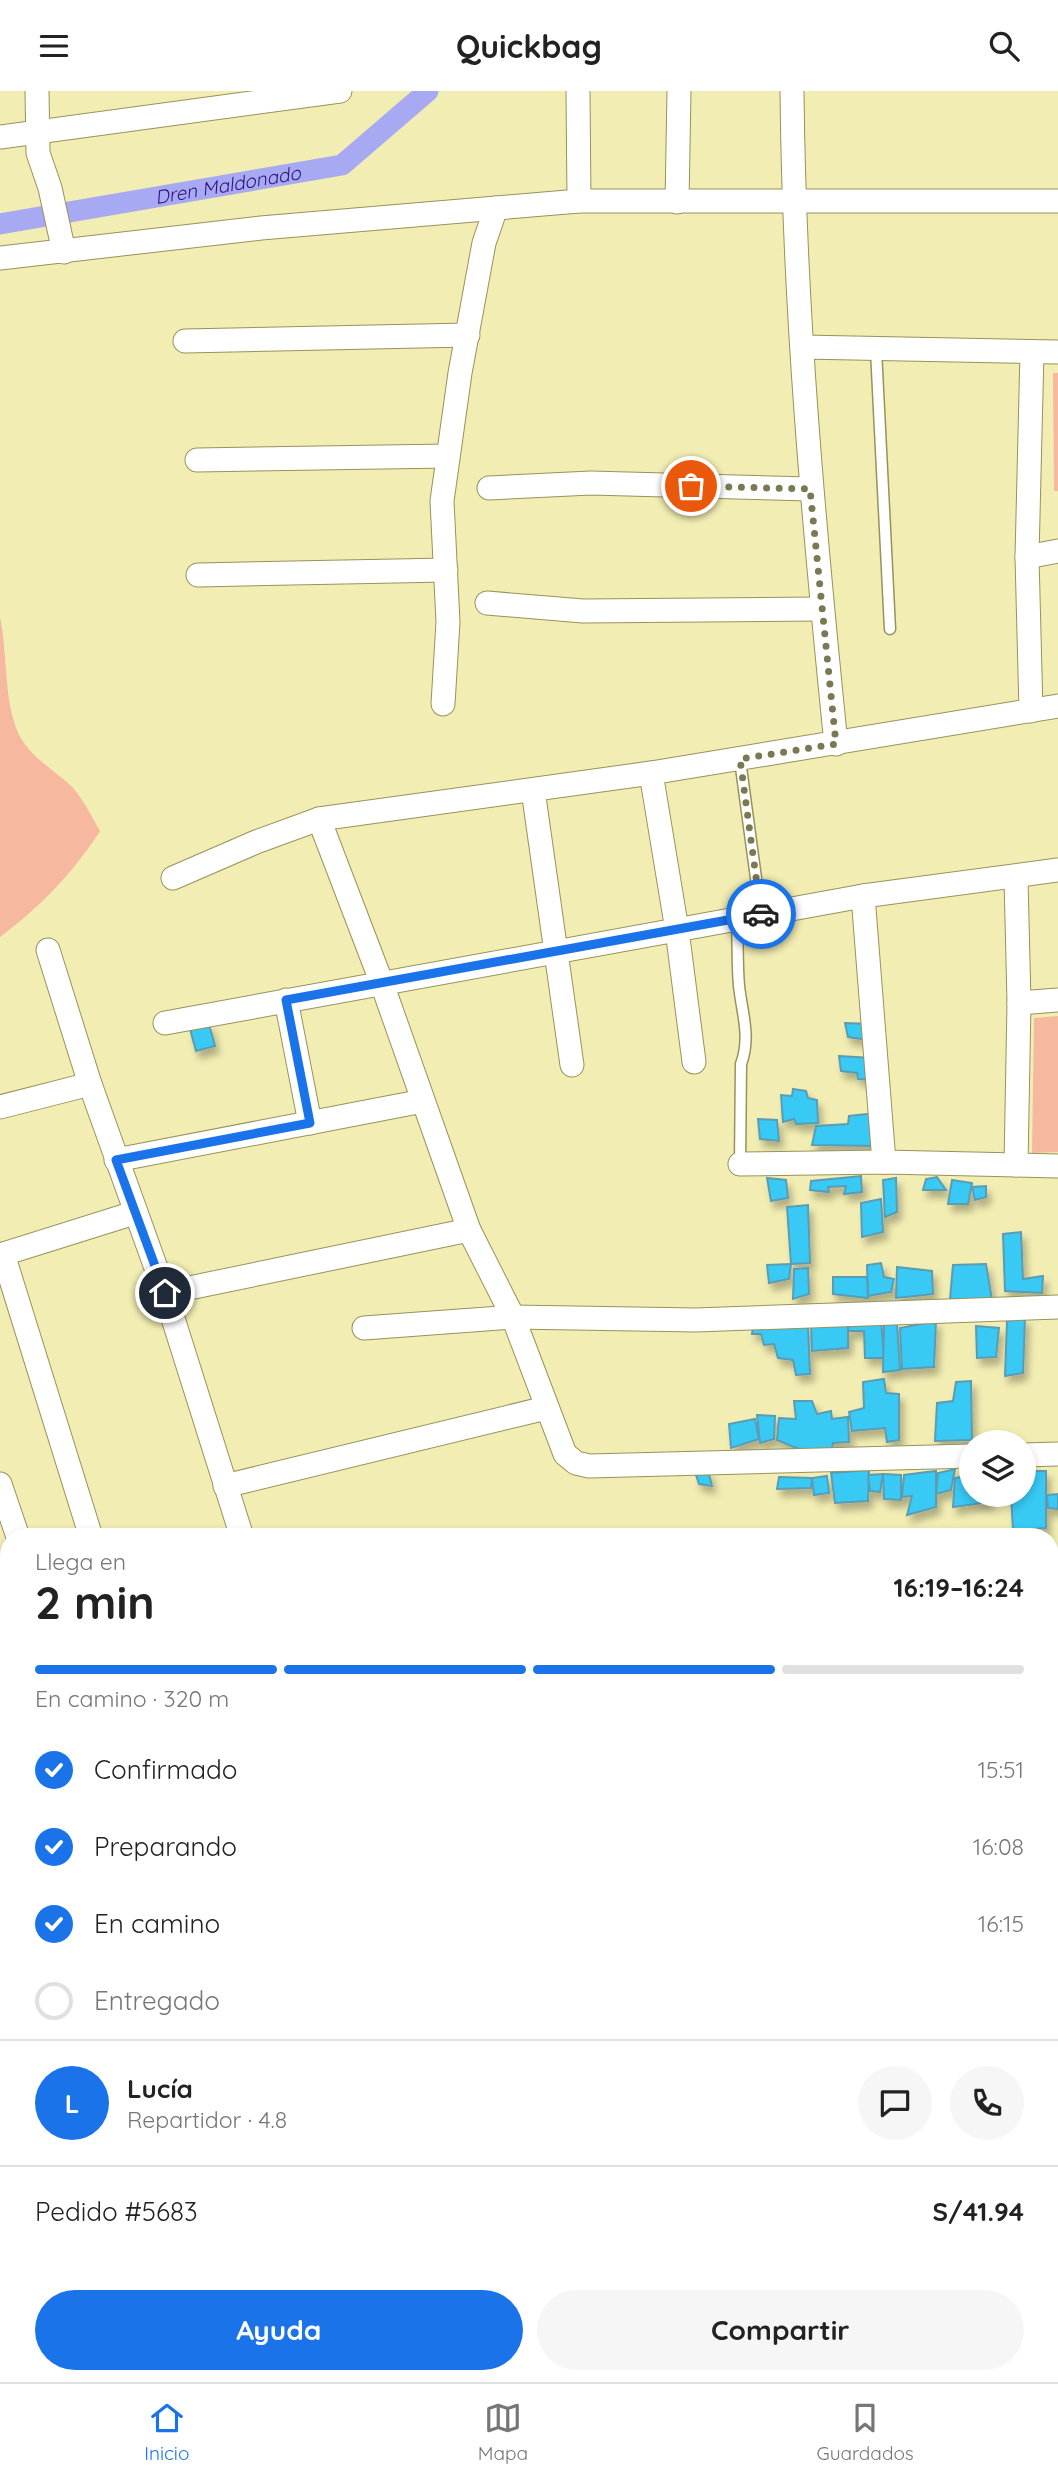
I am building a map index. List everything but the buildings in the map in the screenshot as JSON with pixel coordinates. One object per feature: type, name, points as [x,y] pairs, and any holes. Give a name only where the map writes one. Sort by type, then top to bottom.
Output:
[{"type":"street","points":[[37,91],[38,153],[50,188],[64,252]]},
{"type":"street","points":[[0,137],[239,97],[340,91]]},
{"type":"street","points":[[578,91],[579,201]]},
{"type":"street","points":[[677,202],[679,91]]},
{"type":"street","points":[[792,91],[793,200],[810,489],[836,744]]},
{"type":"street","points":[[0,258],[261,228],[579,201],[1058,201]]},
{"type":"street","points":[[443,704],[448,622],[442,501],[484,243],[496,208]]},
{"type":"street","points":[[185,341],[468,335]]},
{"type":"street","points":[[802,347],[1058,352]]},
{"type":"street","points":[[1031,711],[1027,557],[1032,352]]},
{"type":"street","points":[[197,460],[449,456]]},
{"type":"street","points":[[489,488],[591,483],[810,489]]},
{"type":"street","points":[[1027,557],[1058,551]]},
{"type":"street","points":[[198,575],[446,570]]},
{"type":"street","points":[[487,603],[583,611],[822,609]]},
{"type":"street","points":[[173,878],[256,842],[319,819],[651,773],[1058,706]]},
{"type":"street","points":[[651,773],[677,930],[694,1062]]},
{"type":"street","points":[[533,790],[572,1065]]},
{"type":"street","points":[[319,819],[381,981],[469,1230],[513,1317],[565,1454],[576,1463],[589,1465],[959,1456]]},
{"type":"street","points":[[165,1023],[381,981],[863,896],[1016,878],[1058,870]]},
{"type":"street","points":[[1016,878],[1016,1164]]},
{"type":"street","points":[[863,896],[884,1162]]},
{"type":"street","points":[[48,950],[134,1213],[165,1293],[239,1528]]},
{"type":"street","points":[[286,1000],[310,1123]]},
{"type":"street","points":[[1018,1003],[1058,1000]]},
{"type":"street","points":[[0,1107],[90,1084]]},
{"type":"street","points":[[116,1160],[424,1101]]},
{"type":"street","points":[[740,1164],[884,1162],[1058,1166]]},
{"type":"street","points":[[88,1528],[1,1254],[134,1213]]},
{"type":"street","points":[[165,1293],[469,1230]]},
{"type":"street","points":[[364,1328],[513,1317],[696,1319],[1058,1307]]},
{"type":"street","points":[[225,1486],[546,1408]]},
{"type":"street","points":[[1036,1455],[1058,1454]]},
{"type":"street","points":[[0,1484],[15,1528]]},
{"type":"lane","points":[[876,350],[890,629]]},
{"type":"lane","points":[[740,759],[761,915]]},
{"type":"lane","points":[[737,919],[739,986],[747,1035],[747,1050],[741,1064],[740,1164]]},
{"type":"shaded area","points":[[1053,373],[1058,373],[1058,491],[1054,491]]},
{"type":"shaded area","points":[[0,617],[9,697],[22,740],[33,754],[74,789],[100,831],[55,889],[0,937]]},
{"type":"shaded area","points":[[1058,1016],[1058,1152],[1032,1153],[1034,1018]]},
{"type":"waterway","name":"Dren Maldonado","points":[[0,224],[342,165],[428,91]]},
{"type":"way so far","points":[[691,486],[810,489],[836,744],[740,759],[761,914]]},
{"type":"route","points":[[165,1293],[116,1160],[310,1123],[286,1000],[761,914]]}]
